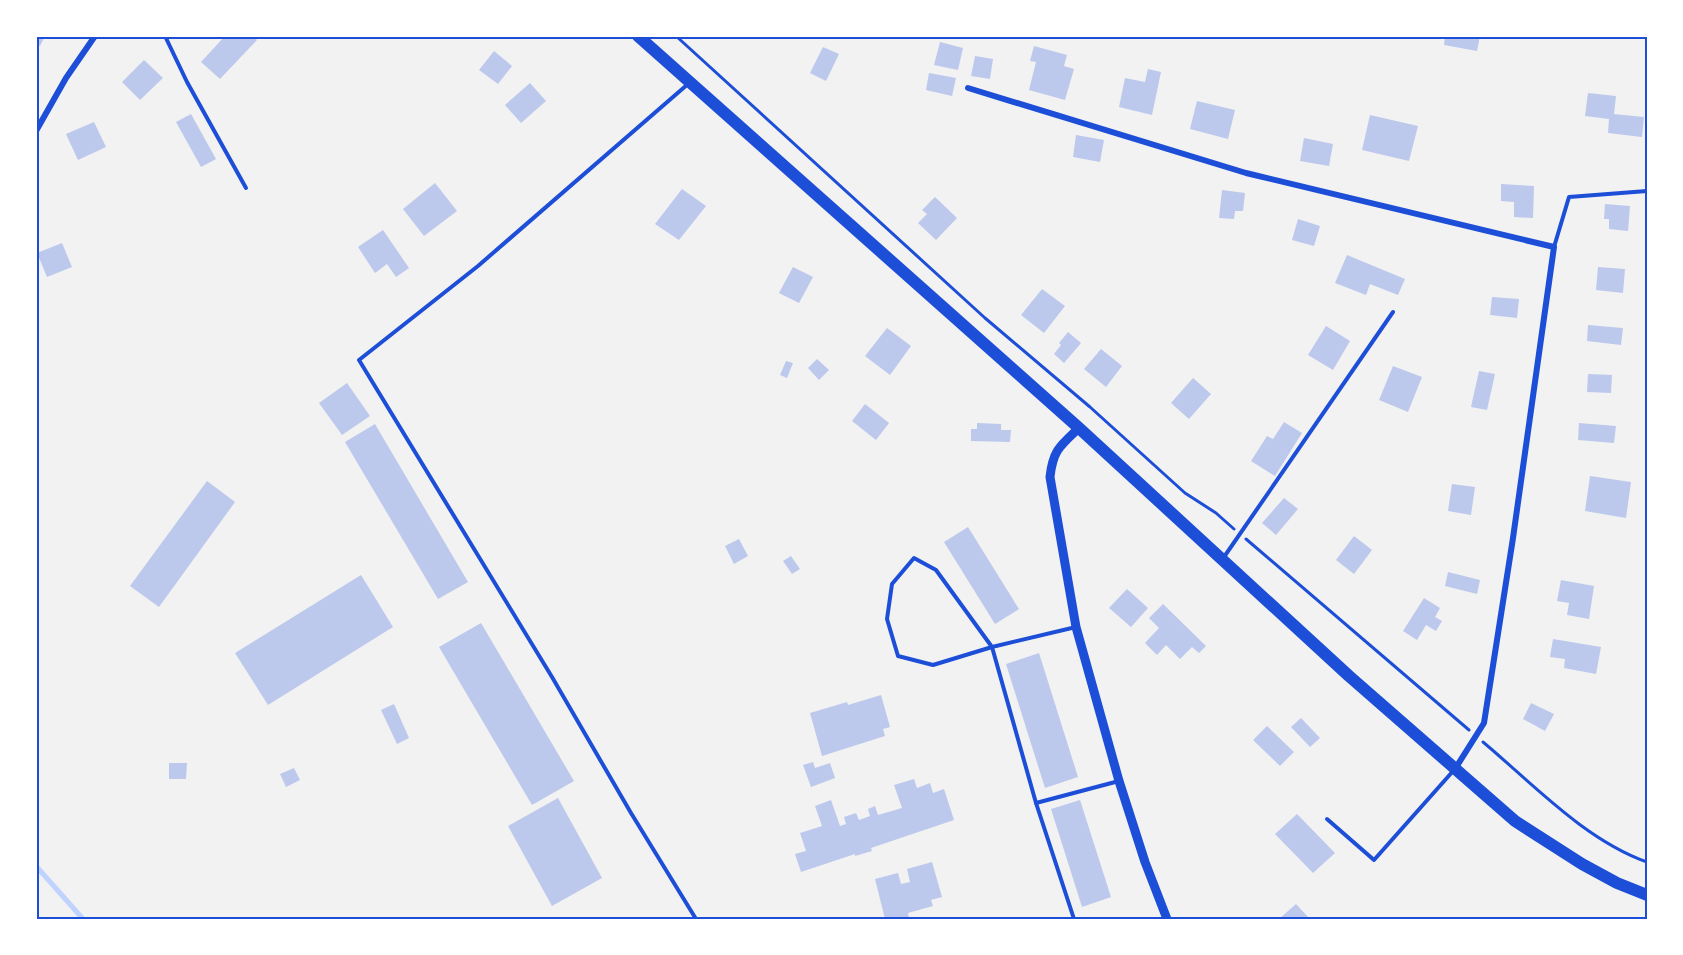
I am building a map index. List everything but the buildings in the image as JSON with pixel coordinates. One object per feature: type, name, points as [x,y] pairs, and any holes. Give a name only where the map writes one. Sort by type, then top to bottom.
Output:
[{"type":"main road","points":[[638,36],[1078,428],[1455,770],[1515,821],[1539,838],[1617,883],[1647,896]]},
{"type":"street","points":[[36,131],[66,78],[95,36]]},
{"type":"street","points":[[968,88],[1246,173],[1554,247],[1514,538],[1485,723],[1455,770]]},
{"type":"street","points":[[1078,428],[1062,444],[1052,459],[1050,477],[1076,627],[1119,781],[1145,862],[1167,919]]},
{"type":"lane","points":[[165,36],[187,82],[246,188]]},
{"type":"lane","points":[[690,82],[478,266],[359,360],[696,919]]},
{"type":"lane","points":[[1554,247],[1569,197],[1647,191]]},
{"type":"lane","points":[[1222,560],[1393,312]]},
{"type":"lane","points":[[1074,919],[1036,803],[992,647],[936,570],[914,558],[892,584],[887,619],[898,656],[933,665],[992,647],[1076,627]]},
{"type":"lane","points":[[1327,819],[1374,860],[1455,770]]},
{"type":"lane","points":[[1036,803],[1119,781]]},
{"type":"path","points":[[676,36],[985,318],[1090,406],[1185,493],[1216,513],[1570,817],[1626,855],[1647,862]]},
{"type":"waterway","points":[[36,866],[83,919]]}]
